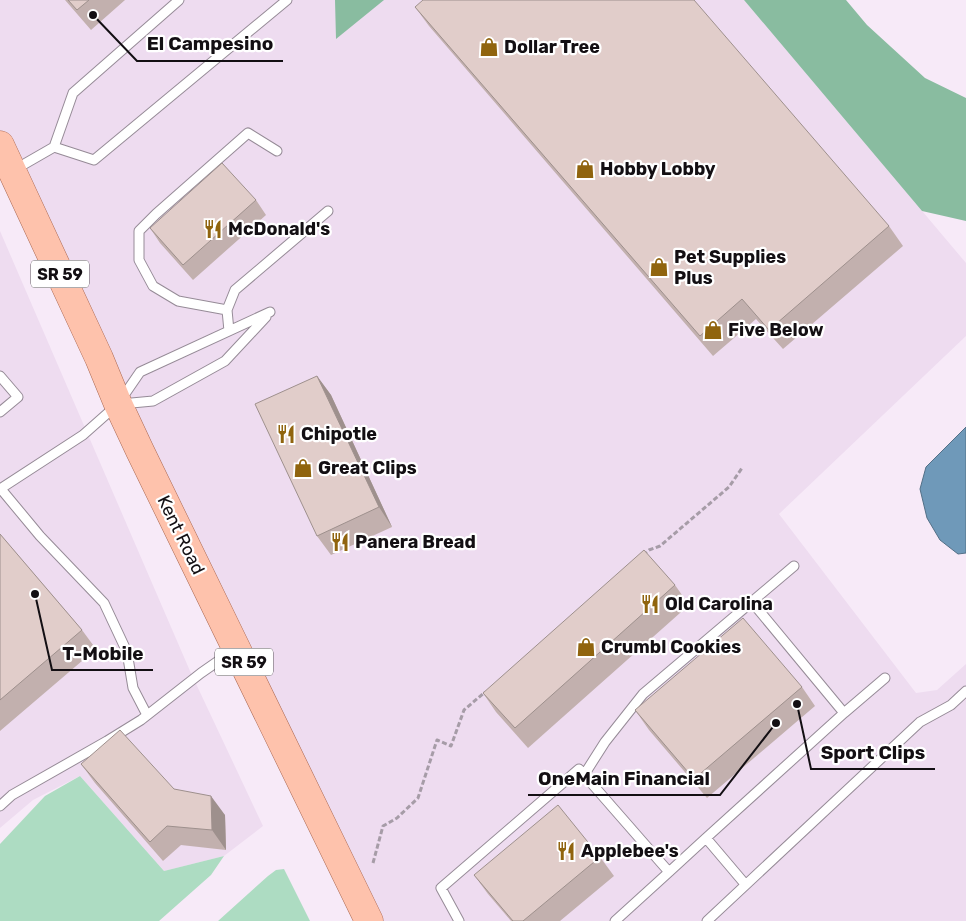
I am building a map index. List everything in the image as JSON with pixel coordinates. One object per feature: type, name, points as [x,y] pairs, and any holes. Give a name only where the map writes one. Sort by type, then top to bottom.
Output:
[{"type":"main road","name":"Kent Road","points":[[0,145],[100,358],[118,404],[369,921]]},
{"type":"lane","points":[[12,171],[54,147],[73,93],[179,0]]},
{"type":"lane","points":[[54,147],[94,160],[287,0]]},
{"type":"lane","points":[[227,310],[178,301],[154,286],[140,260],[139,231],[248,133],[276,151]]},
{"type":"lane","points":[[229,331],[227,310],[235,290],[328,210]]},
{"type":"lane","points":[[118,404],[153,401],[225,360],[270,312],[140,372],[118,404],[83,435],[0,489],[40,536],[104,603],[127,652],[133,688],[147,715]]},
{"type":"lane","points":[[0,376],[18,397],[0,412]]},
{"type":"lane","points":[[584,775],[606,742],[643,694],[794,566]]},
{"type":"lane","points":[[752,602],[844,713]]},
{"type":"lane","points":[[0,806],[19,791],[107,741],[147,715],[237,648]]},
{"type":"lane","points":[[615,921],[885,678]]},
{"type":"lane","points":[[707,921],[920,722],[951,705],[965,694]]},
{"type":"lane","points":[[458,921],[441,888],[578,769],[669,872]]},
{"type":"lane","points":[[706,838],[745,884]]},
{"type":"path","points":[[642,556],[649,550],[660,546],[729,487],[742,468]]},
{"type":"path","points":[[374,863],[383,826],[397,818],[418,798],[437,740],[451,746],[464,710],[486,691]]},
{"type":"shaded area","points":[[0,0],[744,0],[966,263],[966,336],[779,514],[916,693],[937,690],[966,664],[966,921],[376,921],[0,135]]},
{"type":"shaded area","points":[[0,231],[190,671],[263,826],[224,856],[164,871],[80,776],[33,800],[0,828]]},
{"type":"green space","points":[[335,0],[384,0],[336,39]]},
{"type":"green space","points":[[744,0],[846,0],[867,25],[925,78],[966,98],[966,221],[922,211]]},
{"type":"green space","points":[[80,776],[164,871],[224,856],[211,875],[159,921],[0,921],[0,844],[45,796]]},
{"type":"green space","points":[[284,869],[310,921],[218,921],[268,876],[276,870]]},
{"type":"water","points":[[966,427],[966,553],[958,554],[940,540],[927,518],[920,489],[926,467]]},
{"type":"building","points":[[68,0],[89,0],[77,10]]},
{"type":"building","points":[[423,0],[694,0],[889,226],[769,330],[742,299],[700,336],[415,7]]},
{"type":"building","name":"McDonald's","points":[[222,163],[256,200],[183,265],[150,228]]},
{"type":"building","points":[[317,376],[379,507],[317,536],[255,404]]},
{"type":"building","points":[[0,534],[82,630],[0,700]]},
{"type":"building","points":[[644,550],[675,585],[515,728],[483,693]]},
{"type":"building","points":[[743,618],[802,687],[694,779],[635,710]]},
{"type":"building","points":[[120,730],[174,789],[211,796],[212,830],[167,826],[150,842],[81,764]]},
{"type":"building","name":"Applebee's","points":[[558,805],[600,857],[523,921],[513,921],[474,875]]},
{"type":"place","name":"El Campesino","points":[[93,15]]},
{"type":"place","name":"Dollar Tree","points":[[489,47]]},
{"type":"place","name":"Hobby Lobby","points":[[585,169]]},
{"type":"place","name":"McDonald's","points":[[213,229]]},
{"type":"place","name":"Pet Supplies Plus","points":[[659,267]]},
{"type":"place","name":"Five Below","points":[[713,330]]},
{"type":"place","name":"Chipotle","points":[[286,434]]},
{"type":"place","name":"Great Clips","points":[[303,468]]},
{"type":"place","name":"Panera Bread","points":[[340,542]]},
{"type":"place","name":"T-Mobile","points":[[35,594]]},
{"type":"place","name":"Old Carolina","points":[[650,604]]},
{"type":"place","name":"Crumbl Cookies","points":[[586,647]]},
{"type":"place","name":"Sport Clips","points":[[797,704]]},
{"type":"place","name":"OneMain Financial","points":[[776,723]]},
{"type":"place","name":"Applebee's","points":[[566,851]]}]
